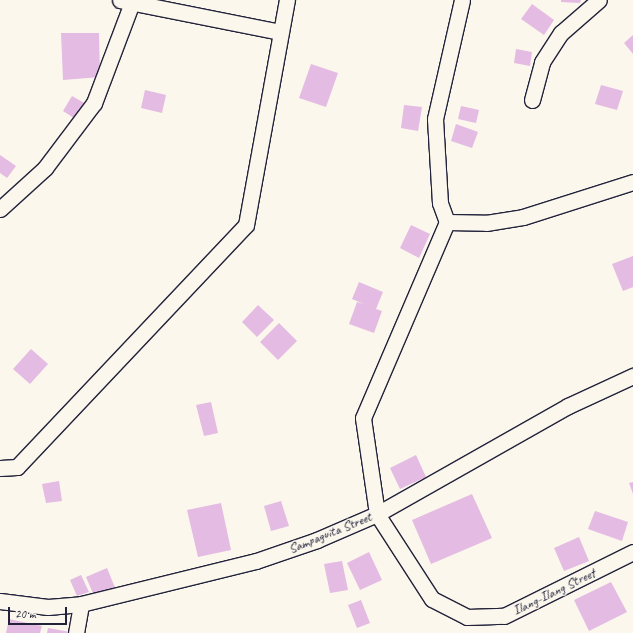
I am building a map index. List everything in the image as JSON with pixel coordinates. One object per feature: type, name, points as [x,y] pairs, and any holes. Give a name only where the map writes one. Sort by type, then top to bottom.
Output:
[{"type":"street","points":[[0,468],[16,467],[246,225],[287,0]]},
{"type":"street","points":[[377,514],[363,418],[447,222],[440,203],[435,119],[462,0]]},
{"type":"street","points":[[532,100],[542,62],[561,33],[599,0]]},
{"type":"street","points":[[0,209],[44,168],[94,103],[128,1],[280,32]]},
{"type":"street","points":[[447,222],[486,223],[523,217],[633,182]]},
{"type":"street","name":"Sampaguita Street","points":[[0,601],[48,607],[81,604],[256,561],[317,540],[377,514],[568,406],[633,376]]},
{"type":"street","name":"Ilang-Ilang Street","points":[[377,514],[432,599],[467,617],[504,616],[633,552]]},
{"type":"street","points":[[76,633],[81,604]]},
{"type":"building","points":[[561,0],[581,0],[580,3],[561,2]]},
{"type":"building","points":[[532,4],[554,20],[544,35],[521,19]]},
{"type":"building","points":[[61,33],[99,33],[100,77],[63,80]]},
{"type":"building","points":[[633,35],[633,54],[624,43]]},
{"type":"building","points":[[516,49],[532,52],[530,66],[514,63]]},
{"type":"building","points":[[311,64],[338,73],[326,107],[299,98]]},
{"type":"building","points":[[601,85],[623,91],[617,110],[595,104]]},
{"type":"building","points":[[145,90],[166,95],[162,113],[141,108]]},
{"type":"building","points":[[72,96],[86,104],[77,120],[63,111]]},
{"type":"building","points":[[404,105],[422,107],[418,131],[401,128]]},
{"type":"building","points":[[461,106],[479,110],[476,123],[458,119]]},
{"type":"building","points":[[456,124],[478,132],[472,148],[451,141]]},
{"type":"building","points":[[0,155],[16,166],[7,178],[0,173]]},
{"type":"building","points":[[411,225],[430,234],[419,258],[400,248]]},
{"type":"building","points":[[633,256],[633,287],[623,291],[612,264]]},
{"type":"building","points":[[359,282],[383,292],[376,309],[382,311],[374,333],[349,324],[357,302],[364,304],[352,299]]},
{"type":"building","points":[[258,305],[274,320],[257,337],[242,322]]},
{"type":"building","points":[[279,323],[297,341],[278,360],[260,342]]},
{"type":"building","points":[[31,349],[48,364],[30,384],[13,369]]},
{"type":"building","points":[[211,402],[218,433],[204,436],[196,405]]},
{"type":"building","points":[[416,455],[426,477],[400,489],[390,468]]},
{"type":"building","points":[[59,481],[62,501],[46,503],[42,484]]},
{"type":"building","points":[[633,482],[633,494],[629,483]]},
{"type":"building","points":[[472,494],[492,538],[431,564],[412,520]]},
{"type":"building","points":[[281,501],[289,526],[271,531],[264,506]]},
{"type":"building","points":[[221,503],[231,550],[198,557],[187,510]]},
{"type":"building","points":[[595,511],[628,522],[622,541],[588,529]]},
{"type":"building","points":[[579,537],[589,561],[564,571],[554,548]]},
{"type":"building","points":[[369,552],[382,580],[360,590],[347,563]]},
{"type":"building","points":[[342,561],[348,590],[330,593],[324,564]]},
{"type":"building","points":[[107,568],[116,590],[95,598],[86,577]]},
{"type":"building","points":[[81,575],[89,592],[77,596],[70,580]]},
{"type":"building","points":[[611,582],[627,612],[589,631],[574,600]]},
{"type":"building","points":[[361,600],[370,623],[357,628],[348,605]]},
{"type":"building","points":[[9,619],[42,626],[40,633],[6,633]]},
{"type":"building","points":[[48,628],[70,632],[47,633]]}]
